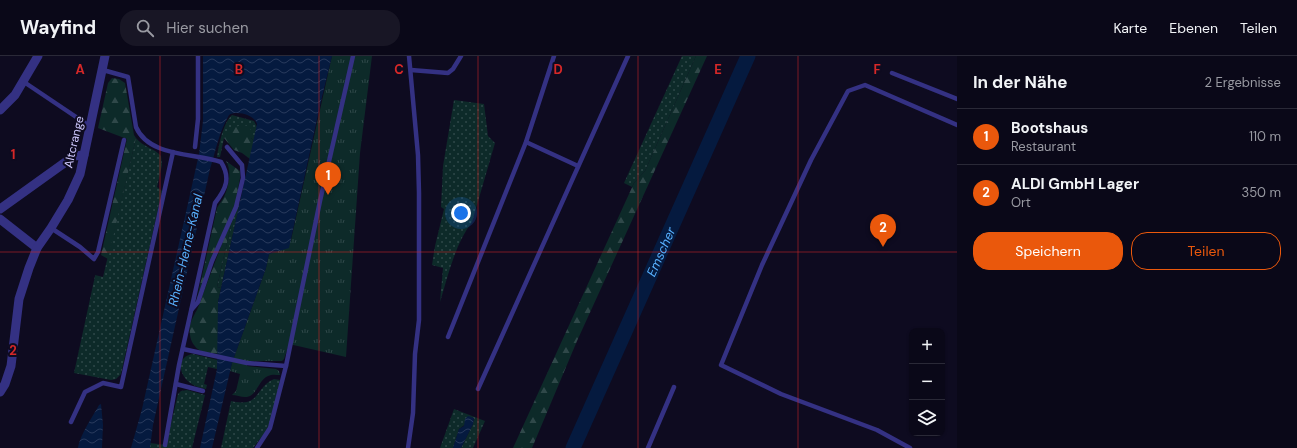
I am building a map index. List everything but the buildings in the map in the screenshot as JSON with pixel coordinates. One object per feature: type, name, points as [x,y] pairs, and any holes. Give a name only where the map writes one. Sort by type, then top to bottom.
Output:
[{"type":"street","points":[[0,110],[15,95],[38,56]]},
{"type":"street","name":"Altcrange","points":[[0,392],[5,384],[10,366],[19,299],[37,248],[68,200],[80,174],[106,56]]},
{"type":"street","points":[[0,209],[74,156],[84,155]]},
{"type":"street","points":[[0,219],[37,248]]},
{"type":"lane","points":[[195,147],[198,119],[198,56]]},
{"type":"lane","points":[[257,448],[270,428],[286,366],[320,201],[353,56]]},
{"type":"lane","points":[[408,448],[413,413],[415,354],[419,320],[418,155],[410,56]]},
{"type":"lane","points":[[411,70],[448,73],[453,70],[460,56]]},
{"type":"lane","points":[[448,337],[526,142],[554,56]]},
{"type":"lane","points":[[478,389],[628,56]]},
{"type":"lane","points":[[103,70],[128,77],[136,127],[143,140],[160,150],[198,156],[221,162],[226,170],[227,179],[223,193],[215,203],[191,310],[164,446]]},
{"type":"lane","points":[[892,73],[957,99]]},
{"type":"lane","points":[[24,82],[91,127]]},
{"type":"lane","points":[[910,448],[876,430],[781,394],[721,365],[762,265],[812,160],[848,91],[865,85],[957,125]]},
{"type":"lane","points":[[51,228],[80,247],[94,259],[98,252],[124,140]]},
{"type":"lane","points":[[526,142],[578,166]]},
{"type":"lane","points":[[191,310],[198,302],[212,262],[236,207],[243,178],[242,165],[228,147]]},
{"type":"lane","points":[[71,422],[85,392],[103,383],[121,387],[172,152]]},
{"type":"lane","points":[[183,349],[247,363],[286,366]]},
{"type":"lane","points":[[176,384],[203,392]]},
{"type":"lane","points":[[648,448],[674,387]]},
{"type":"green space","points":[[332,56],[372,56],[360,153],[346,357],[289,344],[282,361],[248,361],[247,366],[276,369],[279,371],[280,375],[271,375],[265,378],[249,396],[243,397],[232,395],[236,391],[240,374],[230,371],[232,363],[266,268],[269,254],[291,240]]},
{"type":"green space","points":[[682,56],[696,56],[645,171],[632,187],[624,183]]},
{"type":"green space","points":[[696,56],[707,56],[577,341],[532,448],[513,448],[634,183],[645,171]]},
{"type":"green space","points":[[112,78],[119,79],[125,83],[134,135],[136,138],[108,259],[101,255],[127,139],[98,128],[108,83]]},
{"type":"green space","points":[[454,100],[484,104],[488,136],[495,143],[472,222],[457,250],[440,302],[443,268],[432,265],[444,209],[441,207],[443,166]]},
{"type":"green space","points":[[232,115],[254,121],[257,127],[254,141],[251,138],[251,130],[224,138],[220,157],[217,157],[226,123]]},
{"type":"green space","points":[[242,125],[248,126],[251,130],[251,138],[254,141],[250,159],[242,153],[234,150],[224,138],[228,129]]},
{"type":"green space","points":[[136,138],[161,156],[162,165],[157,187],[162,191],[121,374],[116,379],[111,380],[74,373],[95,275],[103,277]]},
{"type":"green space","points":[[226,161],[240,171],[235,206],[196,303],[217,208],[224,197],[227,188],[229,169]]},
{"type":"green space","points":[[240,202],[221,288],[217,287],[233,216]]},
{"type":"green space","points":[[233,216],[217,287],[221,288],[218,302],[218,354],[205,352],[196,348],[193,343],[190,335],[190,325]]},
{"type":"green space","points":[[193,354],[218,360],[217,369],[208,367],[204,384],[207,385],[206,389],[197,387],[191,383],[185,378],[181,370],[182,361],[184,358]]},
{"type":"green space","points":[[274,379],[280,380],[273,413],[267,430],[253,448],[221,448],[231,401],[248,402],[256,396],[263,387]]},
{"type":"green space","points":[[187,390],[205,395],[192,448],[150,448],[150,443],[166,445],[178,394],[181,391]]},
{"type":"green space","points":[[454,409],[485,421],[473,448],[461,448],[473,424],[474,418],[459,429],[453,448],[440,448]]},
{"type":"water","name":"Rhein-Herne-Kanal","points":[[203,56],[332,56],[289,248],[269,254],[266,268],[232,363],[212,448],[200,448],[217,369],[218,302],[257,124],[253,118],[240,113],[229,115],[220,135],[210,169],[153,425],[150,448],[131,448],[142,409],[199,154],[203,121]]},
{"type":"water","points":[[101,404],[103,425],[102,448],[78,448],[84,432]]},
{"type":"water","points":[[468,416],[474,418],[473,424],[461,448],[453,448],[459,429],[464,426],[465,419]]},
{"type":"waterway","name":"Emscher","points":[[573,448],[748,56]]},
{"type":"place","name":"Bootshaus","points":[[328,195]]},
{"type":"place","name":"ALDI GmbH Lager","points":[[883,247]]}]
